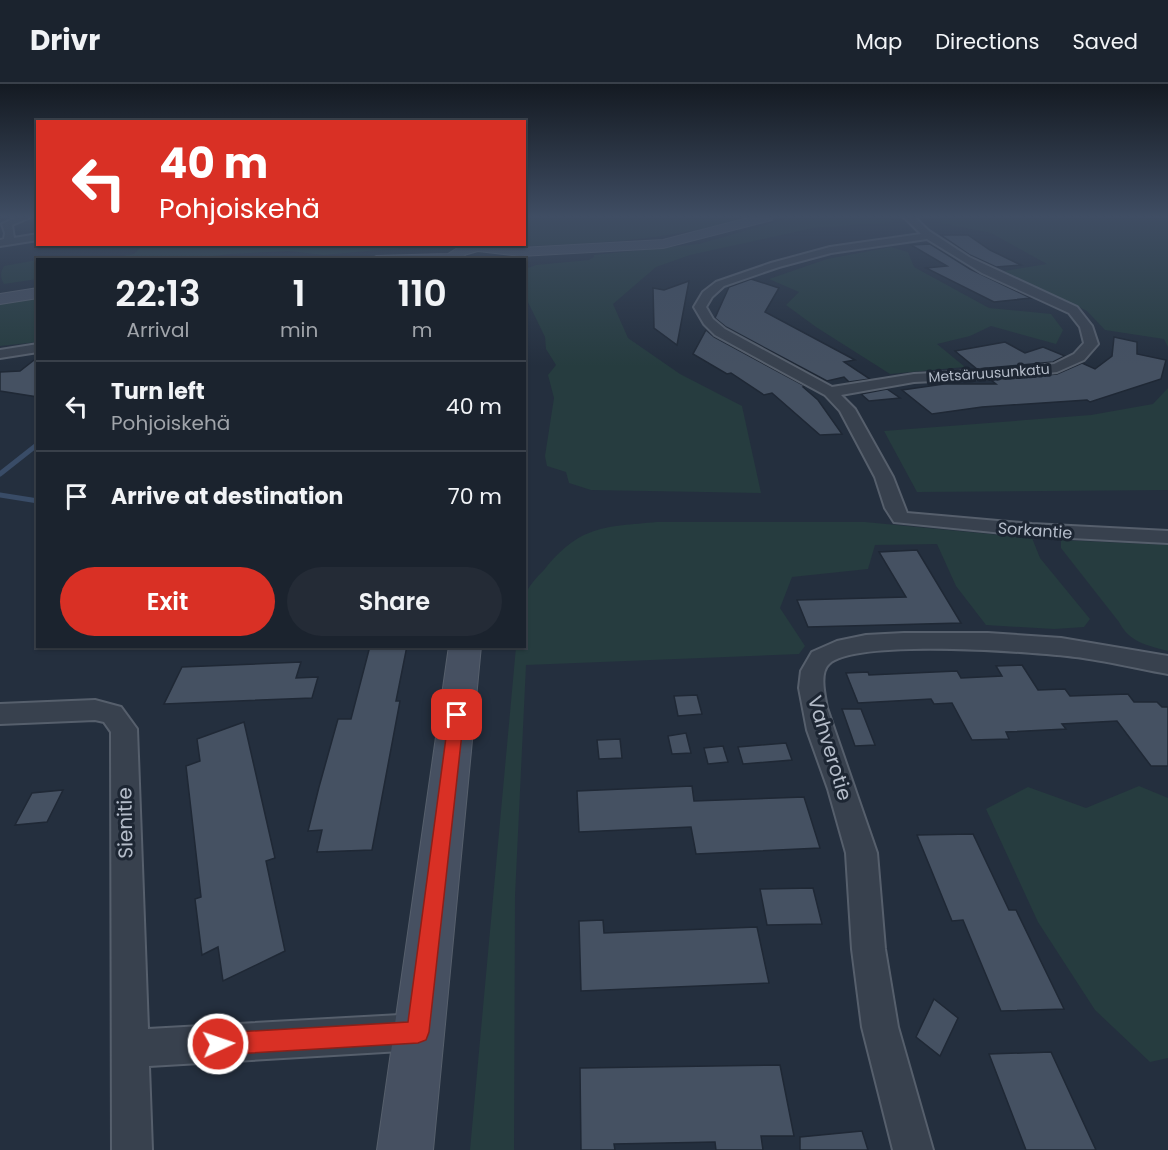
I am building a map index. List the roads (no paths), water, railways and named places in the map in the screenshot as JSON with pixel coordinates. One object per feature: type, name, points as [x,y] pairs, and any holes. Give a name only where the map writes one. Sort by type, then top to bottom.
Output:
[{"type":"main road","points":[[0,299],[36,293]]},
{"type":"main road","points":[[405,1150],[465,648]]},
{"type":"street","points":[[774,267],[720,284],[707,295],[700,307],[708,321],[720,332],[830,392]]},
{"type":"street","name":"Metsäruusunkatu","points":[[830,392],[914,378],[1014,374],[1057,368],[1079,357],[1091,344],[1086,326],[1074,310],[980,267]]},
{"type":"street","points":[[0,354],[36,348]]},
{"type":"street","name":"Sorkantie","points":[[830,392],[847,409],[884,477],[894,508],[901,518],[1032,530],[1168,537]]},
{"type":"street","name":"Vahverotie","points":[[913,1150],[882,1036],[869,957],[864,868],[847,801],[823,737],[812,694],[811,672],[820,657],[836,648],[867,644],[921,642],[1017,642],[1084,649],[1168,665]]},
{"type":"street","name":"Sienitie","points":[[0,714],[95,710],[112,714],[124,729],[132,1150]]},
{"type":"street","points":[[129,1049],[418,1032]]},
{"type":"waterway","points":[[0,474],[36,446]]},
{"type":"waterway","points":[[0,495],[36,501]]}]
